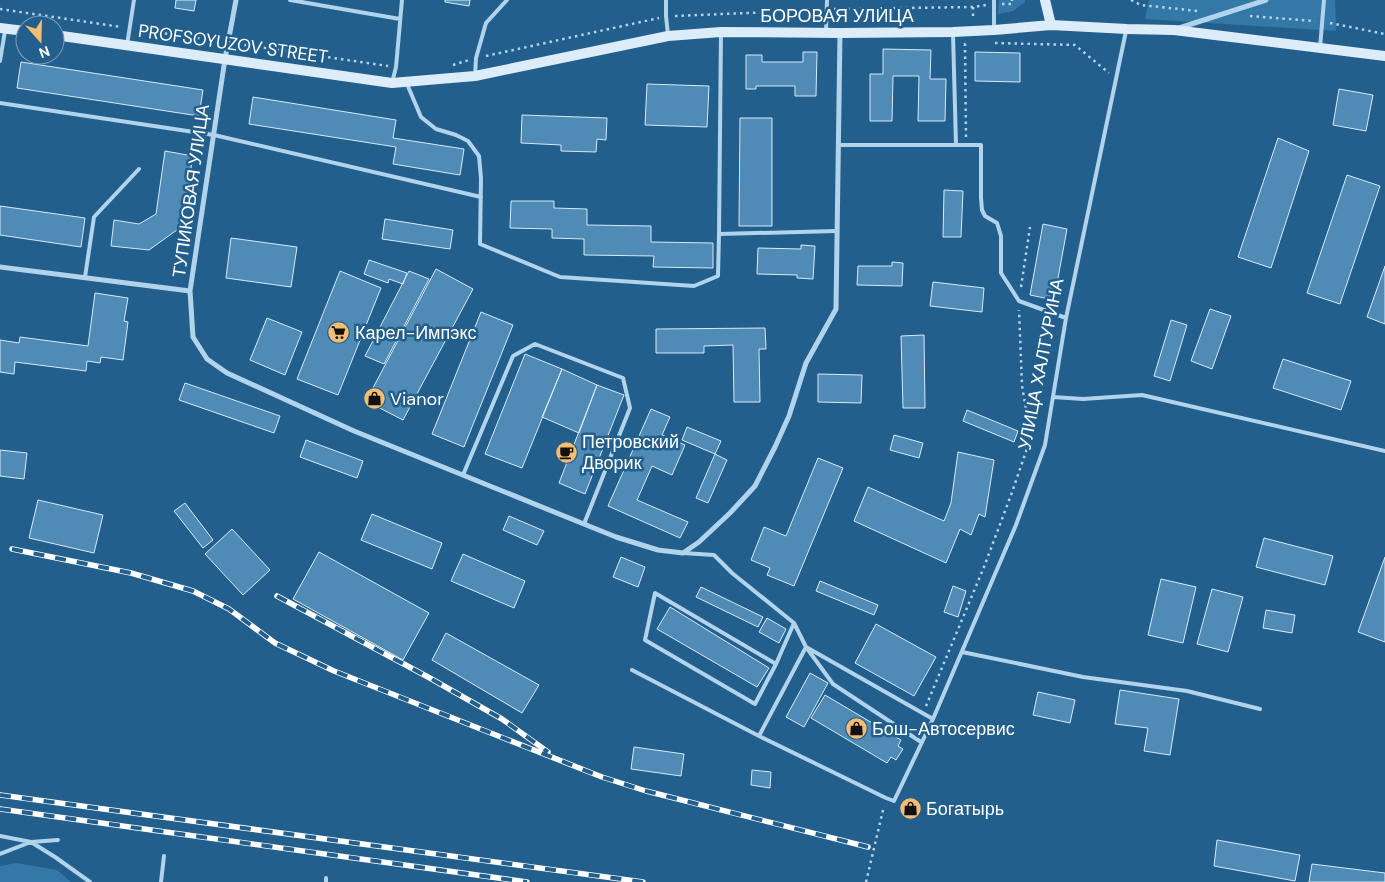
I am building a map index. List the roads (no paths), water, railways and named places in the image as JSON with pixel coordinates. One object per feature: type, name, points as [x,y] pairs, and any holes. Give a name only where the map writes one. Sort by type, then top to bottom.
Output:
[{"type":"main road","points":[[1045,0],[1052,25]]},
{"type":"main road","name":"БОРОВАЯ УЛИЦА","points":[[406,82],[475,76],[668,36],[721,32],[953,32],[1052,25],[1174,30]]},
{"type":"main road","points":[[1174,30],[1385,56]]},
{"type":"main road","name":"PROFSOYUZOV STREET","points":[[65,36],[392,82],[406,82]]},
{"type":"street","name":"ТУПИКОВАЯ УЛИЦА","points":[[236,0],[225,59],[190,291],[192,337],[207,359],[227,373],[354,431],[616,537],[658,550],[683,552]]},
{"type":"street","name":"БОРОВАЯ УЛИЦА","points":[[1174,30],[1266,0]]},
{"type":"street","points":[[683,552],[705,536],[755,486],[776,447],[789,416],[806,363],[836,309],[840,33]]},
{"type":"street","points":[[0,267],[190,291]]},
{"type":"lane","points":[[127,45],[134,0]]},
{"type":"lane","points":[[290,0],[400,19]]},
{"type":"lane","points":[[392,82],[396,68],[402,0]]},
{"type":"lane","points":[[475,76],[476,58],[486,23],[507,0]]},
{"type":"lane","points":[[666,0],[668,36]]},
{"type":"lane","points":[[826,33],[827,0]]},
{"type":"lane","points":[[994,0],[994,30]]},
{"type":"lane","points":[[1320,48],[1324,0]]},
{"type":"lane","points":[[0,60],[3,28]]},
{"type":"lane","name":"УЛИЦА ХАЛТУРИНА","points":[[759,736],[894,801],[933,718],[1016,525],[1045,445],[1066,318],[1127,29]]},
{"type":"lane","points":[[406,82],[422,117],[436,129],[468,141],[479,156],[481,178],[480,244],[560,276],[694,286],[718,276],[721,32]]},
{"type":"lane","points":[[953,32],[956,145]]},
{"type":"lane","points":[[0,103],[214,135],[481,197]]},
{"type":"lane","points":[[838,145],[981,145],[982,210],[985,216],[997,223],[1001,236],[1002,273],[1019,301],[1066,318]]},
{"type":"lane","points":[[85,277],[94,217],[139,169]]},
{"type":"lane","points":[[719,234],[836,231]]},
{"type":"lane","points":[[463,474],[513,356],[535,344],[623,378],[630,408],[584,524]]},
{"type":"lane","points":[[1053,397],[1083,399],[1142,395],[1385,451]]},
{"type":"lane","points":[[683,552],[714,555],[732,573],[794,623],[806,647],[833,684],[921,742]]},
{"type":"lane","points":[[776,664],[655,592],[645,640],[755,704],[776,664],[794,623]]},
{"type":"lane","points":[[806,647],[933,718]]},
{"type":"lane","points":[[632,670],[759,736],[806,647]]},
{"type":"lane","points":[[962,652],[1083,677],[1187,691],[1260,709]]},
{"type":"lane","points":[[0,836],[31,842],[58,840]]},
{"type":"lane","points":[[0,854],[31,842]]},
{"type":"lane","points":[[31,842],[55,856],[90,882]]},
{"type":"lane","points":[[161,882],[164,856]]},
{"type":"railway","points":[[12,549],[131,573],[193,591],[229,609],[275,643],[334,671],[602,777],[646,791],[868,847]]},
{"type":"railway","points":[[277,596],[502,719],[548,752]]},
{"type":"railway","points":[[0,795],[643,882]]},
{"type":"railway","points":[[0,809],[527,882]]},
{"type":"place","name":"Карел-Импэкс","points":[[339,333]]},
{"type":"place","name":"Vianor","points":[[374,399]]},
{"type":"place","name":"Петровский Дворик","points":[[566,452]]},
{"type":"place","name":"Бош-Автосервис","points":[[856,729]]},
{"type":"place","name":"Богатырь","points":[[910,809]]}]
